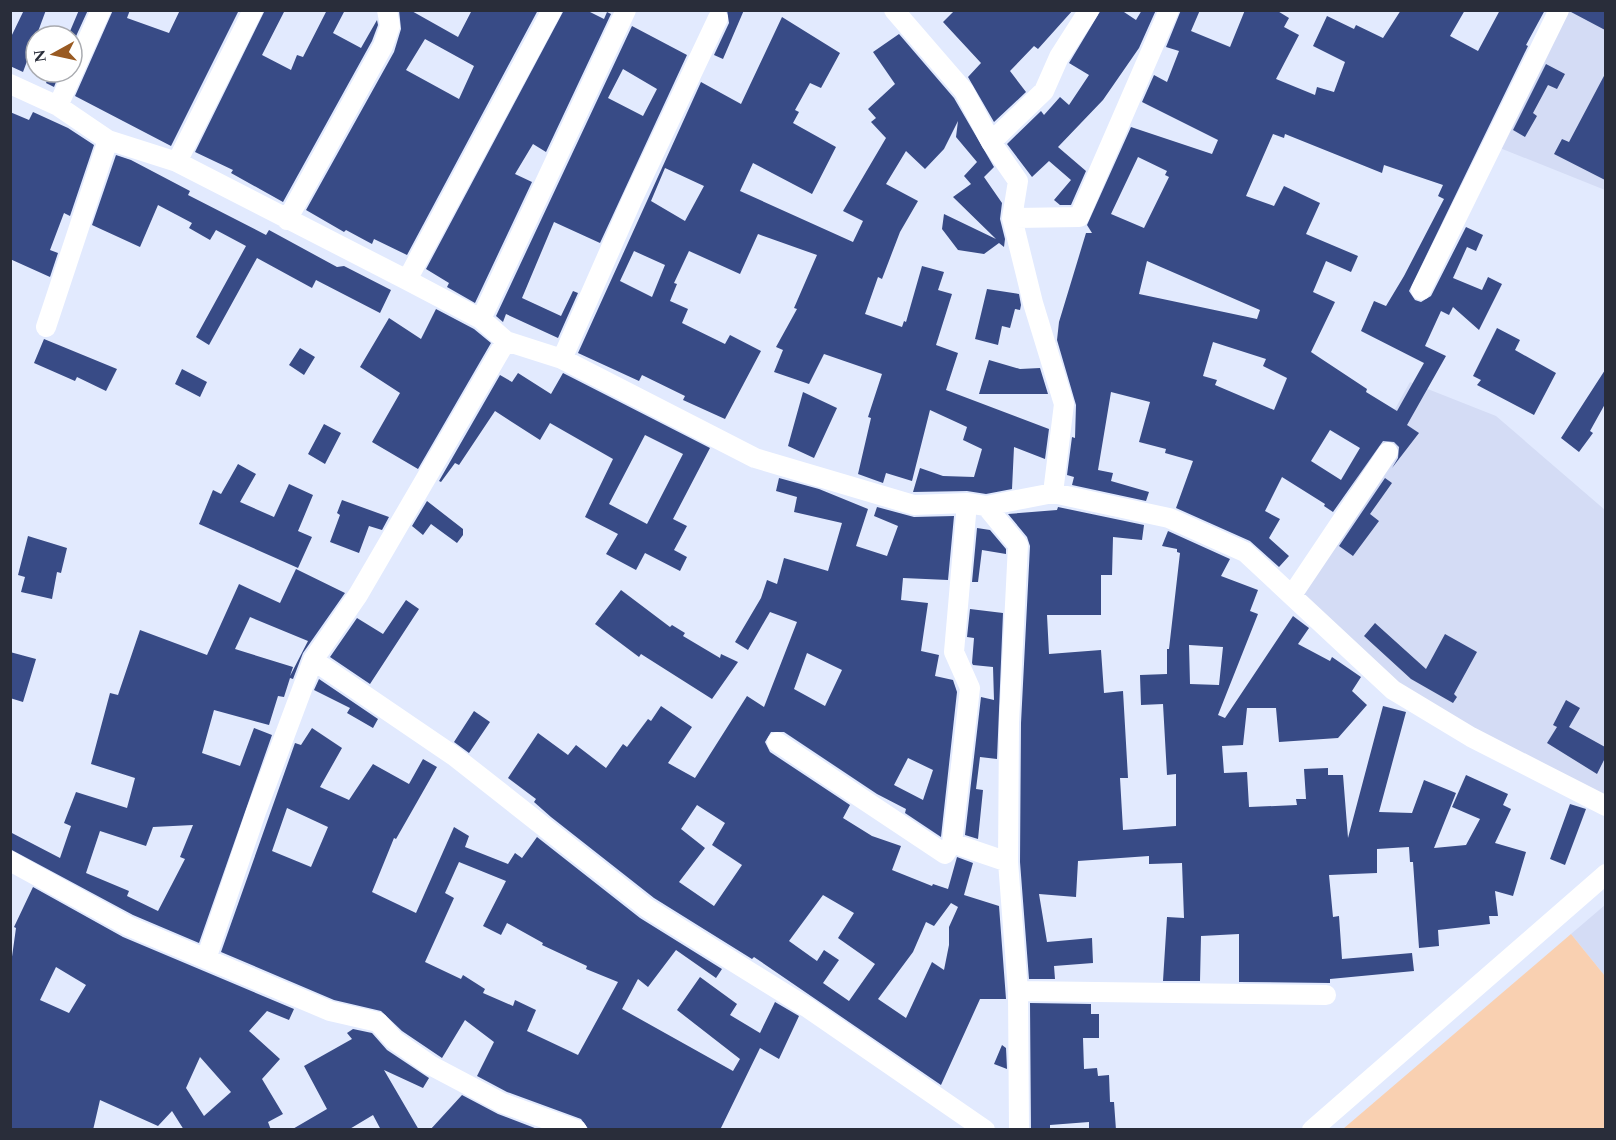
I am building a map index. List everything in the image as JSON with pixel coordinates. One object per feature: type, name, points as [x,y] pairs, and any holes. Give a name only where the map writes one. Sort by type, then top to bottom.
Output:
[{"type":"street","points":[[58,106],[101,10]]},
{"type":"street","points":[[177,162],[253,10]]},
{"type":"street","points":[[287,220],[383,46],[390,26],[387,10]]},
{"type":"street","points":[[407,280],[552,10]]},
{"type":"street","points":[[481,319],[626,10]]},
{"type":"street","points":[[894,10],[964,91],[991,142],[1018,180],[1012,218],[1033,303],[1065,404],[1053,493]]},
{"type":"street","points":[[991,142],[1044,91],[1059,57],[1089,10]]},
{"type":"street","points":[[1012,218],[1079,217],[1169,10]]},
{"type":"street","points":[[1420,290],[1559,10]]},
{"type":"street","points":[[562,359],[632,200],[718,18]]},
{"type":"street","points":[[10,84],[58,106],[108,140],[177,162],[407,280],[481,319],[506,341],[562,359],[755,458],[914,505],[976,504],[1053,493],[1169,518],[1245,552],[1393,690],[1471,737],[1605,806]]},
{"type":"street","points":[[46,327],[108,140]]},
{"type":"street","points":[[207,959],[256,812],[313,660],[358,595],[506,341]]},
{"type":"street","points":[[1292,595],[1388,452]]},
{"type":"street","points":[[777,742],[945,854],[952,843],[970,688],[954,652],[976,504]]},
{"type":"street","points":[[976,504],[1018,545],[1009,723],[1008,862],[1018,992],[1019,1130]]},
{"type":"street","points":[[313,660],[454,756],[647,908],[808,1008],[985,1130]]},
{"type":"street","points":[[952,843],[1008,862]]},
{"type":"street","points":[[10,861],[128,926],[330,1011],[378,1022],[394,1040],[430,1065],[502,1103],[577,1130]]},
{"type":"street","points":[[1312,1130],[1605,874]]},
{"type":"street","points":[[1018,992],[1326,995]]},
{"type":"shaded area","points":[[1549,11],[1605,11],[1605,190],[1485,142]]},
{"type":"shaded area","points":[[1410,382],[1496,416],[1605,510],[1605,806],[1434,716],[1292,595]]},
{"type":"shaded area","points":[[1605,905],[1605,976],[1571,934]]},
{"type":"shaded area","points":[[1571,934],[1605,976],[1605,1129],[1343,1129]]},
{"type":"building","points":[[24,10],[46,10],[41,24],[24,24],[23,72],[10,66],[10,39]]},
{"type":"building","points":[[79,10],[88,10],[82,24],[73,24]]},
{"type":"building","points":[[113,10],[130,10],[127,18],[169,33],[180,10],[239,10],[171,146],[75,96],[80,84],[84,84],[84,76]]},
{"type":"building","points":[[265,10],[285,10],[262,55],[291,70],[297,55],[303,57],[327,10],[345,10],[333,33],[361,48],[377,20],[378,25],[372,41],[283,202],[231,173],[233,170],[195,152]]},
{"type":"building","points":[[399,10],[410,10],[458,37],[472,10],[538,10],[407,255],[374,239],[372,244],[346,230],[344,232],[306,210],[394,52],[401,29]],"holes":[[[425,39],[474,66],[459,99],[406,70]]]},
{"type":"building","points":[[564,10],[586,10],[604,19],[607,12],[611,14],[546,152],[533,144],[515,174],[532,182],[475,303],[447,287],[449,283],[426,269]]},
{"type":"building","points":[[727,10],[744,10],[723,59],[714,55],[729,23]]},
{"type":"building","points":[[955,10],[1073,10],[1038,49],[1034,46],[1010,71],[1026,92],[994,122],[968,77],[981,63],[943,22]]},
{"type":"building","points":[[1101,10],[1121,10],[1136,20],[1142,10],[1156,10],[1139,48],[1103,100],[1058,147],[1086,171],[1071,205],[1060,205],[1054,200],[1071,180],[1049,161],[1032,177],[1007,144],[1041,111],[1044,115],[1060,97],[1069,105],[1089,75],[1069,63]]},
{"type":"building","points":[[1181,10],[1200,10],[1191,31],[1230,47],[1245,10],[1276,10],[1289,18],[1284,27],[1299,35],[1276,79],[1315,95],[1317,87],[1334,92],[1345,62],[1313,46],[1327,16],[1354,29],[1356,25],[1383,38],[1401,10],[1465,10],[1450,36],[1478,51],[1500,10],[1545,10],[1526,45],[1528,46],[1409,291],[1415,300],[1421,302],[1431,296],[1466,227],[1483,235],[1476,251],[1467,247],[1453,278],[1482,290],[1488,277],[1502,284],[1479,330],[1453,307],[1449,315],[1441,311],[1425,346],[1446,356],[1407,425],[1419,433],[1392,468],[1398,458],[1399,447],[1394,442],[1383,441],[1333,512],[1324,506],[1325,504],[1282,477],[1265,511],[1280,519],[1269,538],[1289,556],[1279,567],[1250,541],[1176,508],[1193,461],[1165,453],[1166,449],[1139,442],[1150,402],[1111,392],[1098,470],[1113,473],[1111,481],[1149,492],[1146,501],[1072,485],[1074,477],[1067,475],[1072,437],[1075,438],[1076,405],[1057,340],[1059,322],[1086,233],[1092,233],[1087,225],[1131,127],[1212,154],[1218,140],[1142,102],[1154,75],[1167,82],[1179,51],[1166,47]],"holes":[[[1273,134],[1284,138],[1285,134],[1382,173],[1384,165],[1443,185],[1438,196],[1444,199],[1404,276],[1386,306],[1374,301],[1361,331],[1424,363],[1397,411],[1366,392],[1367,389],[1311,352],[1335,302],[1313,292],[1326,261],[1351,272],[1358,256],[1306,234],[1320,203],[1284,186],[1274,206],[1246,196]],[[1138,157],[1167,171],[1165,175],[1169,177],[1144,228],[1111,214]],[[1147,261],[1260,310],[1257,319],[1139,294]],[[1213,342],[1266,359],[1263,366],[1287,378],[1274,410],[1215,385],[1217,380],[1203,376]],[[1330,430],[1360,448],[1341,480],[1311,461]]]},
{"type":"building","points":[[1571,10],[1605,10],[1605,30],[1571,12]]},
{"type":"building","points":[[782,17],[840,53],[821,88],[810,83],[795,110],[799,112],[793,123],[836,147],[812,194],[753,163],[740,191],[853,242],[863,221],[843,211],[886,138],[871,122],[876,118],[868,109],[895,84],[873,52],[899,34],[954,98],[994,167],[984,177],[1002,203],[1000,219],[1005,239],[1004,247],[999,243],[984,254],[958,250],[942,229],[944,214],[996,239],[953,197],[971,184],[964,176],[977,162],[956,137],[958,121],[944,149],[925,169],[906,151],[886,184],[918,201],[900,232],[882,279],[878,277],[865,314],[902,327],[904,321],[906,322],[922,266],[944,272],[938,290],[952,294],[936,345],[958,353],[946,390],[1049,429],[1045,459],[1014,447],[1012,489],[986,494],[967,491],[913,492],[920,468],[943,476],[974,477],[982,449],[963,440],[967,427],[930,410],[912,481],[886,473],[883,483],[858,474],[871,418],[868,417],[882,374],[824,354],[809,384],[774,372],[783,350],[776,347],[797,309],[794,308],[817,255],[758,234],[740,274],[689,251],[674,283],[677,284],[670,301],[688,309],[682,323],[725,344],[730,335],[761,351],[725,419],[683,400],[685,396],[642,375],[639,381],[578,353],[701,82],[741,104]],"holes":[[[665,168],[704,186],[685,221],[651,201]],[[634,251],[665,265],[652,297],[620,281]]]},
{"type":"building","points":[[632,26],[687,55],[600,243],[554,222],[522,298],[561,316],[573,291],[578,293],[558,338],[506,314],[503,322],[496,316]],"holes":[[[623,69],[657,89],[643,116],[608,98]]]},
{"type":"building","points":[[1546,64],[1565,74],[1557,89],[1548,85],[1533,113],[1537,116],[1525,137],[1513,130]]},
{"type":"building","points":[[1605,74],[1605,180],[1554,154],[1562,139],[1569,142]]},
{"type":"building","points":[[10,112],[29,120],[33,112],[68,128],[94,145],[70,216],[64,213],[50,250],[58,253],[50,277],[10,259]]},
{"type":"building","points":[[116,155],[131,160],[190,191],[188,195],[266,235],[269,230],[337,267],[344,266],[391,290],[380,313],[316,280],[312,288],[257,258],[209,345],[196,337],[246,246],[216,230],[210,240],[189,228],[192,223],[158,205],[140,247],[92,225]]},
{"type":"building","points":[[987,289],[1019,294],[1020,310],[1015,309],[1010,328],[1002,326],[998,345],[975,339]]},
{"type":"building","points":[[436,309],[474,329],[491,343],[418,469],[372,442],[400,393],[360,367],[389,318],[421,339]]},
{"type":"building","points":[[1497,328],[1520,340],[1515,350],[1556,373],[1534,415],[1477,385],[1481,380],[1473,376]]},
{"type":"building","points":[[44,339],[117,369],[106,391],[77,377],[75,381],[34,363]]},
{"type":"building","points":[[300,348],[315,357],[304,375],[289,365]]},
{"type":"building","points":[[989,360],[1020,369],[1040,368],[1048,394],[979,394]]},
{"type":"building","points":[[182,369],[207,382],[200,397],[175,384]]},
{"type":"building","points":[[1605,370],[1605,404],[1590,431],[1593,433],[1579,452],[1561,438]]},
{"type":"building","points":[[518,373],[551,394],[563,373],[710,448],[673,519],[687,526],[674,550],[687,557],[680,571],[645,553],[636,570],[606,554],[618,534],[585,517],[613,459],[550,423],[540,440],[495,411],[459,465],[455,463],[441,482],[439,481],[500,375],[512,382]],"holes":[[[645,435],[683,454],[647,524],[609,504]]]},
{"type":"building","points":[[803,392],[837,408],[814,458],[788,446]]},
{"type":"building","points":[[324,424],[341,433],[325,464],[308,454]]},
{"type":"building","points":[[238,464],[256,474],[240,502],[274,517],[289,484],[313,495],[298,531],[312,537],[298,568],[199,524],[213,490],[221,494]]},
{"type":"building","points":[[779,478],[819,489],[868,509],[856,546],[887,556],[898,526],[874,516],[877,507],[914,517],[954,516],[948,580],[903,578],[901,600],[928,603],[921,651],[939,655],[935,676],[953,680],[957,692],[941,837],[905,813],[906,809],[877,794],[784,732],[771,732],[765,742],[770,752],[850,805],[843,818],[872,836],[901,846],[892,870],[932,886],[933,884],[948,889],[957,857],[973,863],[964,895],[999,906],[1006,999],[980,999],[941,1085],[754,957],[752,959],[654,898],[551,817],[534,802],[536,799],[508,778],[538,733],[568,755],[576,745],[606,768],[623,744],[627,747],[648,719],[651,721],[661,706],[692,727],[668,763],[695,778],[747,696],[764,707],[797,622],[770,612],[748,650],[735,642],[761,598],[767,580],[777,584],[784,558],[828,571],[842,523],[794,512],[797,497],[776,491]],"holes":[[[807,653],[842,670],[825,706],[794,689]],[[908,758],[933,770],[923,800],[894,785]],[[697,805],[725,823],[712,845],[742,865],[714,906],[679,882],[705,848],[681,829]],[[823,895],[854,913],[838,938],[875,964],[849,1001],[823,983],[839,960],[824,950],[817,961],[789,941]],[[951,903],[958,907],[949,927],[949,945],[944,970],[932,962],[906,1018],[878,999],[913,952],[926,922],[934,926]]]},
{"type":"building","points":[[1385,478],[1392,483],[1370,514],[1379,521],[1353,556],[1339,546]]},
{"type":"building","points":[[342,500],[389,517],[382,530],[369,526],[359,553],[330,542],[340,515],[337,513]]},
{"type":"building","points":[[427,501],[463,529],[463,535],[457,543],[431,524],[423,535],[412,526]]},
{"type":"building","points":[[1058,507],[1144,525],[1142,540],[1113,537],[1112,575],[1101,575],[1101,615],[1047,615],[1049,654],[1101,650],[1104,693],[1123,691],[1128,778],[1120,778],[1123,830],[1176,826],[1176,774],[1167,775],[1163,704],[1141,705],[1140,675],[1167,674],[1167,649],[1169,649],[1180,553],[1177,549],[1162,546],[1168,531],[1230,559],[1221,576],[1258,590],[1250,611],[1258,614],[1218,715],[1225,718],[1293,616],[1309,628],[1298,644],[1330,661],[1332,657],[1361,677],[1352,691],[1367,705],[1338,738],[1279,742],[1276,708],[1247,708],[1243,745],[1222,746],[1224,773],[1247,772],[1249,807],[1297,805],[1296,799],[1306,799],[1304,769],[1328,768],[1328,775],[1343,775],[1348,838],[1383,706],[1406,712],[1379,812],[1412,813],[1424,780],[1456,793],[1434,848],[1466,845],[1480,819],[1452,807],[1466,775],[1508,794],[1503,805],[1511,809],[1495,843],[1526,852],[1513,896],[1495,891],[1498,916],[1489,916],[1490,924],[1438,930],[1439,946],[1419,948],[1413,862],[1410,862],[1409,847],[1377,849],[1377,873],[1329,875],[1333,917],[1339,916],[1342,959],[1412,953],[1414,971],[1330,979],[1330,983],[1239,982],[1239,934],[1201,936],[1200,981],[1163,981],[1167,917],[1184,918],[1182,863],[1149,864],[1149,856],[1078,861],[1076,897],[1039,894],[1047,942],[1092,938],[1093,963],[1054,966],[1055,979],[1029,979],[1020,862],[1021,723],[1030,546],[1027,537],[1008,514],[1057,510]],"holes":[[[1189,645],[1223,647],[1219,685],[1190,684]]]},
{"type":"building","points":[[977,528],[990,530],[1006,549],[1006,554],[982,550],[978,582],[972,582]]},
{"type":"building","points":[[28,536],[67,548],[61,573],[57,572],[52,599],[21,592],[25,577],[18,575]]},
{"type":"building","points":[[296,569],[345,593],[303,653],[293,679],[290,678],[284,697],[278,696],[269,725],[214,710],[202,753],[240,766],[254,728],[272,735],[199,943],[133,915],[10,849],[10,832],[60,858],[71,826],[64,823],[76,792],[127,808],[135,778],[91,764],[110,693],[118,695],[140,630],[207,655],[239,584],[280,603]],"holes":[[[250,617],[308,641],[290,676],[293,667],[235,649]],[[193,825],[180,857],[185,859],[158,911],[127,896],[129,891],[86,873],[100,831],[146,846],[153,827]]]},
{"type":"building","points":[[621,590],[670,627],[672,625],[685,633],[683,636],[720,658],[721,654],[738,662],[712,699],[641,654],[639,657],[595,624]]},
{"type":"building","points":[[406,600],[419,609],[370,684],[330,657],[357,618],[383,634]]},
{"type":"building","points":[[970,609],[1003,613],[997,759],[980,757],[976,789],[983,790],[978,839],[965,835],[981,697],[994,700],[993,667],[972,663],[974,638],[967,637]]},
{"type":"building","points":[[1375,623],[1426,669],[1445,634],[1477,652],[1454,694],[1457,697],[1453,703],[1411,679],[1364,636]]},
{"type":"building","points":[[10,652],[36,659],[23,702],[10,698]]},
{"type":"building","points":[[319,679],[378,719],[373,728],[347,713],[350,708],[314,690]]},
{"type":"building","points":[[1566,700],[1580,708],[1569,727],[1605,747],[1605,758],[1597,774],[1547,743],[1557,727],[1553,725]]},
{"type":"building","points":[[474,711],[490,722],[469,753],[454,742]]},
{"type":"building","points":[[312,728],[342,748],[320,787],[349,800],[373,764],[409,784],[423,759],[437,767],[396,839],[394,838],[372,892],[416,913],[454,827],[469,836],[465,847],[508,864],[515,853],[522,858],[537,837],[640,918],[722,969],[716,978],[676,950],[648,987],[638,979],[622,1009],[733,1071],[740,1059],[677,1010],[700,977],[737,1004],[730,1015],[760,1033],[775,1002],[799,1016],[779,1059],[760,1048],[720,1130],[589,1130],[581,1119],[507,1092],[477,1076],[494,1042],[465,1020],[442,1058],[402,1031],[381,1011],[334,1000],[221,952],[295,743],[301,745]],"holes":[[[287,808],[328,827],[311,867],[272,851]],[[459,862],[506,881],[483,926],[501,935],[507,923],[543,943],[542,945],[587,966],[586,969],[618,982],[578,1055],[527,1031],[536,1010],[515,1000],[513,1006],[483,993],[485,989],[463,975],[461,979],[425,962],[454,898],[445,893]]]},
{"type":"building","points":[[1570,804],[1586,809],[1565,865],[1550,859]]},
{"type":"building","points":[[33,887],[123,937],[294,1009],[289,1020],[267,1011],[249,1031],[280,1059],[262,1079],[283,1114],[268,1122],[271,1130],[184,1130],[172,1111],[158,1126],[100,1100],[93,1130],[10,1130],[10,971],[16,928],[14,927]],"holes":[[[56,967],[86,985],[69,1013],[40,1000]],[[200,1057],[231,1092],[204,1116],[186,1088]]]},
{"type":"building","points":[[1030,1003],[1091,1004],[1091,1014],[1099,1014],[1099,1038],[1083,1038],[1084,1069],[1097,1068],[1098,1076],[1109,1075],[1110,1102],[1114,1102],[1116,1130],[1089,1130],[1089,1122],[1050,1125],[1050,1130],[1031,1130]]},
{"type":"building","points":[[353,1029],[372,1033],[387,1050],[429,1078],[423,1088],[384,1070],[419,1130],[381,1130],[373,1115],[348,1130],[291,1130],[327,1109],[304,1066],[352,1039],[347,1033]]},
{"type":"building","points":[[1002,1045],[1006,1048],[1007,1069],[994,1064]]},
{"type":"building","points":[[462,1095],[498,1114],[540,1130],[430,1130]]}]
